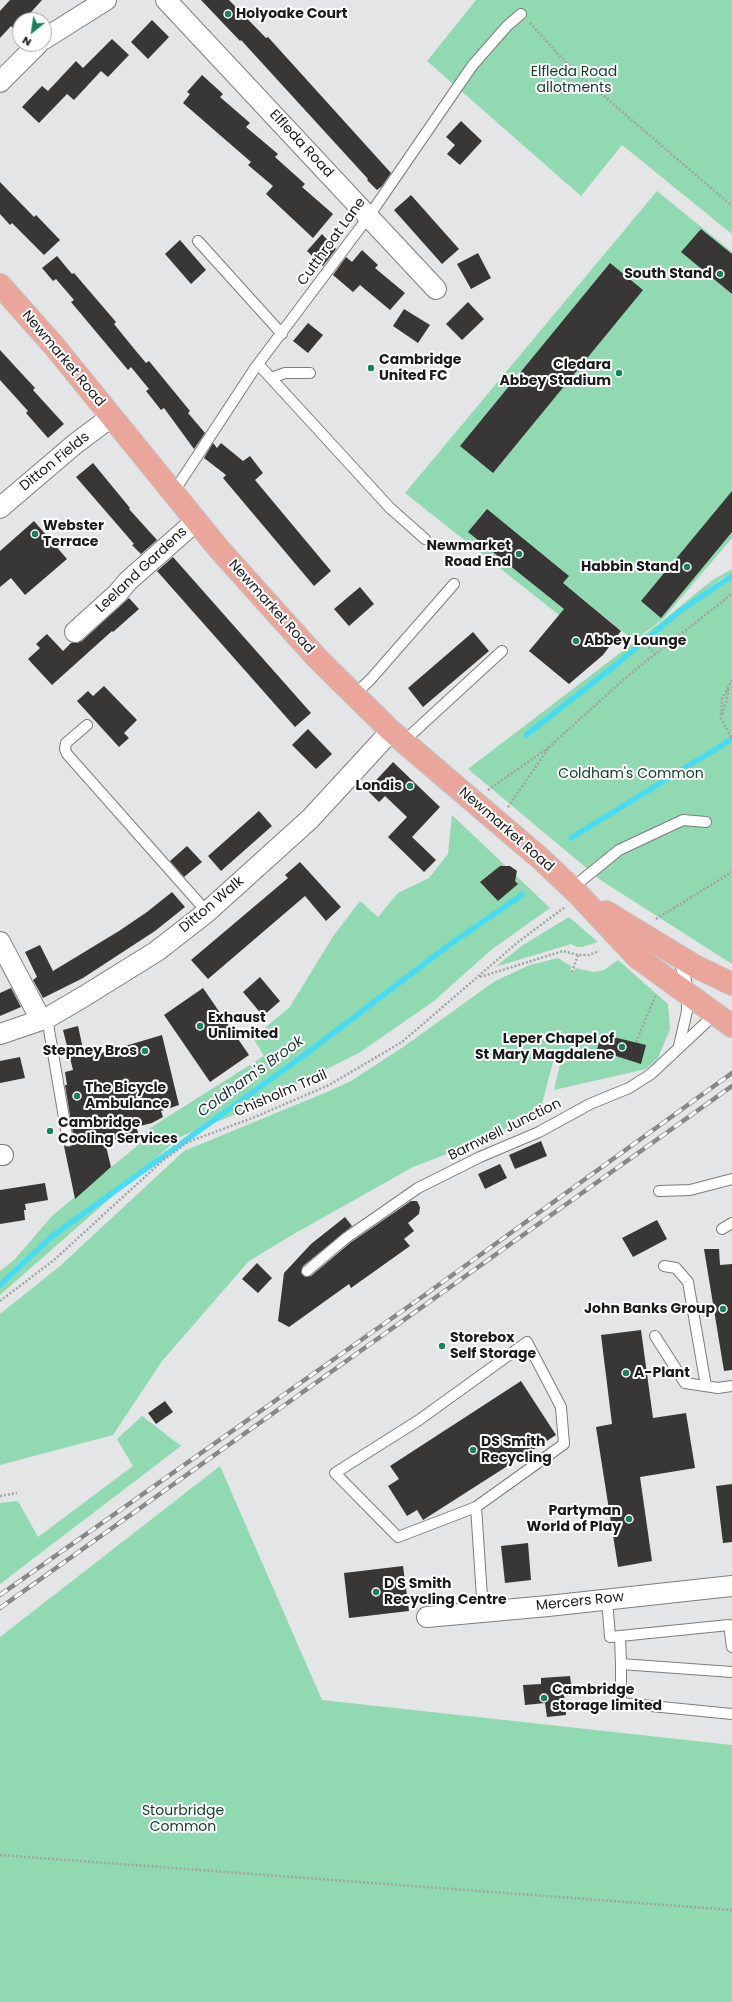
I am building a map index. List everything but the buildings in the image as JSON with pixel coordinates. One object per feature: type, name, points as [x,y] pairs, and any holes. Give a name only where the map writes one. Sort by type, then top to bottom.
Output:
[{"type":"main road","name":"Newmarket Road","points":[[0,285],[55,347],[196,521],[317,658],[397,736],[498,821],[575,891],[637,957],[714,1015],[732,1026]]},
{"type":"main road","name":"Newmarket Road","points":[[575,891],[664,948],[731,984]]},
{"type":"main road","points":[[714,1015],[709,1000],[710,992],[716,986],[731,984]]},
{"type":"street","points":[[52,34],[106,0]]},
{"type":"street","name":"Elfleda Road","points":[[166,0],[370,216],[436,289]]},
{"type":"street","points":[[0,82],[30,52]]},
{"type":"street","name":"Ditton Fields","points":[[0,508],[74,444],[111,417]]},
{"type":"street","name":"Leeland Gardens","points":[[80,619],[117,594],[128,581],[196,521]]},
{"type":"street","name":"Ditton Walk","points":[[0,1034],[44,1019],[157,951],[207,912],[310,819],[397,736]]},
{"type":"street","points":[[0,942],[44,1019]]},
{"type":"street","name":"Mercers Row","points":[[427,1617],[732,1586]]},
{"type":"lane","name":"Cutthroat Lane","points":[[173,493],[258,364],[370,216],[472,66],[507,26],[521,14]]},
{"type":"lane","points":[[198,241],[282,334]]},
{"type":"lane","points":[[258,364],[390,508],[425,539]]},
{"type":"lane","points":[[271,378],[284,374],[310,373]]},
{"type":"lane","points":[[354,695],[370,680],[454,584]]},
{"type":"lane","points":[[397,736],[502,651]]},
{"type":"lane","points":[[87,725],[66,743],[64,749],[67,754],[207,912]]},
{"type":"lane","points":[[575,891],[619,850],[683,820],[706,822]]},
{"type":"lane","points":[[664,948],[680,965],[686,980],[687,1011],[678,1046]]},
{"type":"lane","name":"Barnwell Junction","points":[[307,1270],[346,1238],[418,1188],[480,1157],[539,1132],[590,1104],[628,1088],[651,1074],[678,1046],[714,1015]]},
{"type":"lane","points":[[44,1019],[68,1141]]},
{"type":"lane","points":[[659,1191],[690,1190],[732,1178]]},
{"type":"lane","points":[[722,1229],[732,1223]]},
{"type":"lane","points":[[664,1266],[676,1268],[688,1282],[706,1386]]},
{"type":"lane","points":[[655,1336],[685,1383],[718,1388],[732,1386]]},
{"type":"lane","points":[[526,1342],[561,1407],[564,1444],[476,1507],[398,1537],[335,1473],[419,1420],[526,1342]]},
{"type":"lane","points":[[476,1507],[483,1612]]},
{"type":"lane","points":[[607,1599],[610,1637],[730,1626],[732,1647]]},
{"type":"lane","points":[[620,1636],[622,1664],[621,1703],[732,1714]]},
{"type":"lane","points":[[622,1664],[732,1672]]},
{"type":"path","points":[[521,14],[570,66],[732,206]]},
{"type":"path","points":[[485,793],[494,784],[550,746],[630,674],[732,594]]},
{"type":"path","points":[[646,644],[655,654]]},
{"type":"path","points":[[732,680],[722,699],[721,718],[732,739]]},
{"type":"path","points":[[721,718],[727,700],[728,686]]},
{"type":"path","points":[[506,810],[550,746]]},
{"type":"path","points":[[656,919],[732,872]]},
{"type":"path","name":"Chisholm Trail","points":[[0,1301],[54,1260],[161,1162],[188,1142],[255,1117],[329,1085],[402,1042],[518,942],[554,917],[575,891]]},
{"type":"path","points":[[478,978],[563,951],[578,955],[589,955],[599,951]]},
{"type":"path","points":[[572,972],[578,955]]},
{"type":"path","points":[[636,1042],[658,990]]},
{"type":"path","points":[[0,1496],[17,1493]]},
{"type":"path","points":[[0,1855],[732,1910]]},
{"type":"green space","name":"Elfleda Road allotments","points":[[476,0],[732,0],[732,234],[622,145],[581,196],[427,61]]},
{"type":"green space","name":"Cledara Abbey Stadium","points":[[657,191],[732,252],[732,538],[663,619],[634,641],[577,594],[559,615],[405,493]]},
{"type":"green space","name":"Coldham's Common","points":[[732,569],[732,574],[723,578],[651,633],[725,579],[732,576],[732,964],[602,881],[468,769],[666,618],[711,581]]},
{"type":"green space","points":[[452,815],[550,908],[491,950],[434,1001],[359,1053],[236,1114],[180,1137],[0,1295],[0,1271],[14,1260],[53,1215],[137,1146],[150,1128],[264,1056],[253,1038],[289,1008],[334,935],[360,901],[378,917],[398,893],[429,878],[448,854]]},
{"type":"green space","points":[[569,917],[598,942],[582,947],[577,947],[571,944],[495,967],[523,945]]},
{"type":"green space","points":[[558,958],[572,967],[570,971],[574,972],[575,968],[594,972],[604,970],[618,960],[668,1004],[670,1029],[658,1058],[646,1069],[554,1090],[563,1052],[554,1058],[538,1119],[413,1167],[249,1261],[162,1361],[113,1435],[0,1465],[0,1314],[60,1266],[184,1151],[351,1081],[406,1045],[495,981],[530,965]]},
{"type":"green space","points":[[142,1416],[181,1446],[0,1584],[0,1503],[18,1501],[38,1537],[133,1466],[117,1439]]},
{"type":"green space","name":"Stourbridge Common","points":[[220,1466],[322,1700],[732,1745],[732,2002],[0,2002],[0,1637]]},
{"type":"waterway","name":"Coldham's Brook","points":[[526,735],[617,664],[680,611],[732,576]]},
{"type":"waterway","points":[[571,838],[732,739]]},
{"type":"waterway","name":"Coldham's Brook","points":[[0,1285],[51,1237],[303,1056],[449,945],[522,895]]},
{"type":"railway","points":[[0,1595],[422,1297],[732,1073]]},
{"type":"railway","points":[[0,1608],[732,1086]]},
{"type":"place","name":"Holyoake Court","points":[[228,14]]},
{"type":"place","name":"South Stand","points":[[720,274]]},
{"type":"place","name":"Cambridge United FC","points":[[371,368]]},
{"type":"place","name":"Cledara Abbey Stadium","points":[[619,373]]},
{"type":"place","name":"Webster Terrace","points":[[35,534]]},
{"type":"place","name":"Newmarket Road End","points":[[519,554]]},
{"type":"place","name":"Habbin Stand","points":[[687,567]]},
{"type":"place","name":"Abbey Lounge","points":[[576,641]]},
{"type":"place","name":"Londis","points":[[410,786]]},
{"type":"place","name":"Exhaust Unlimited","points":[[200,1026]]},
{"type":"place","name":"Leper Chapel of St Mary Magdalene","points":[[622,1047]]},
{"type":"place","name":"Stepney Bros","points":[[145,1051]]},
{"type":"place","name":"The Bicycle Ambulance","points":[[77,1096]]},
{"type":"place","name":"Cambridge Cooling Services","points":[[50,1131]]},
{"type":"place","name":"John Banks Group","points":[[723,1309]]},
{"type":"place","name":"Storebox Self Storage","points":[[442,1346]]},
{"type":"place","name":"A-Plant","points":[[626,1373]]},
{"type":"place","name":"DS Smith Recycling","points":[[473,1450]]},
{"type":"place","name":"Partyman World of Play","points":[[629,1519]]},
{"type":"place","name":"D S Smith Recycling Centre","points":[[376,1592]]},
{"type":"place","name":"Cambridge storage limited","points":[[544,1698]]}]
